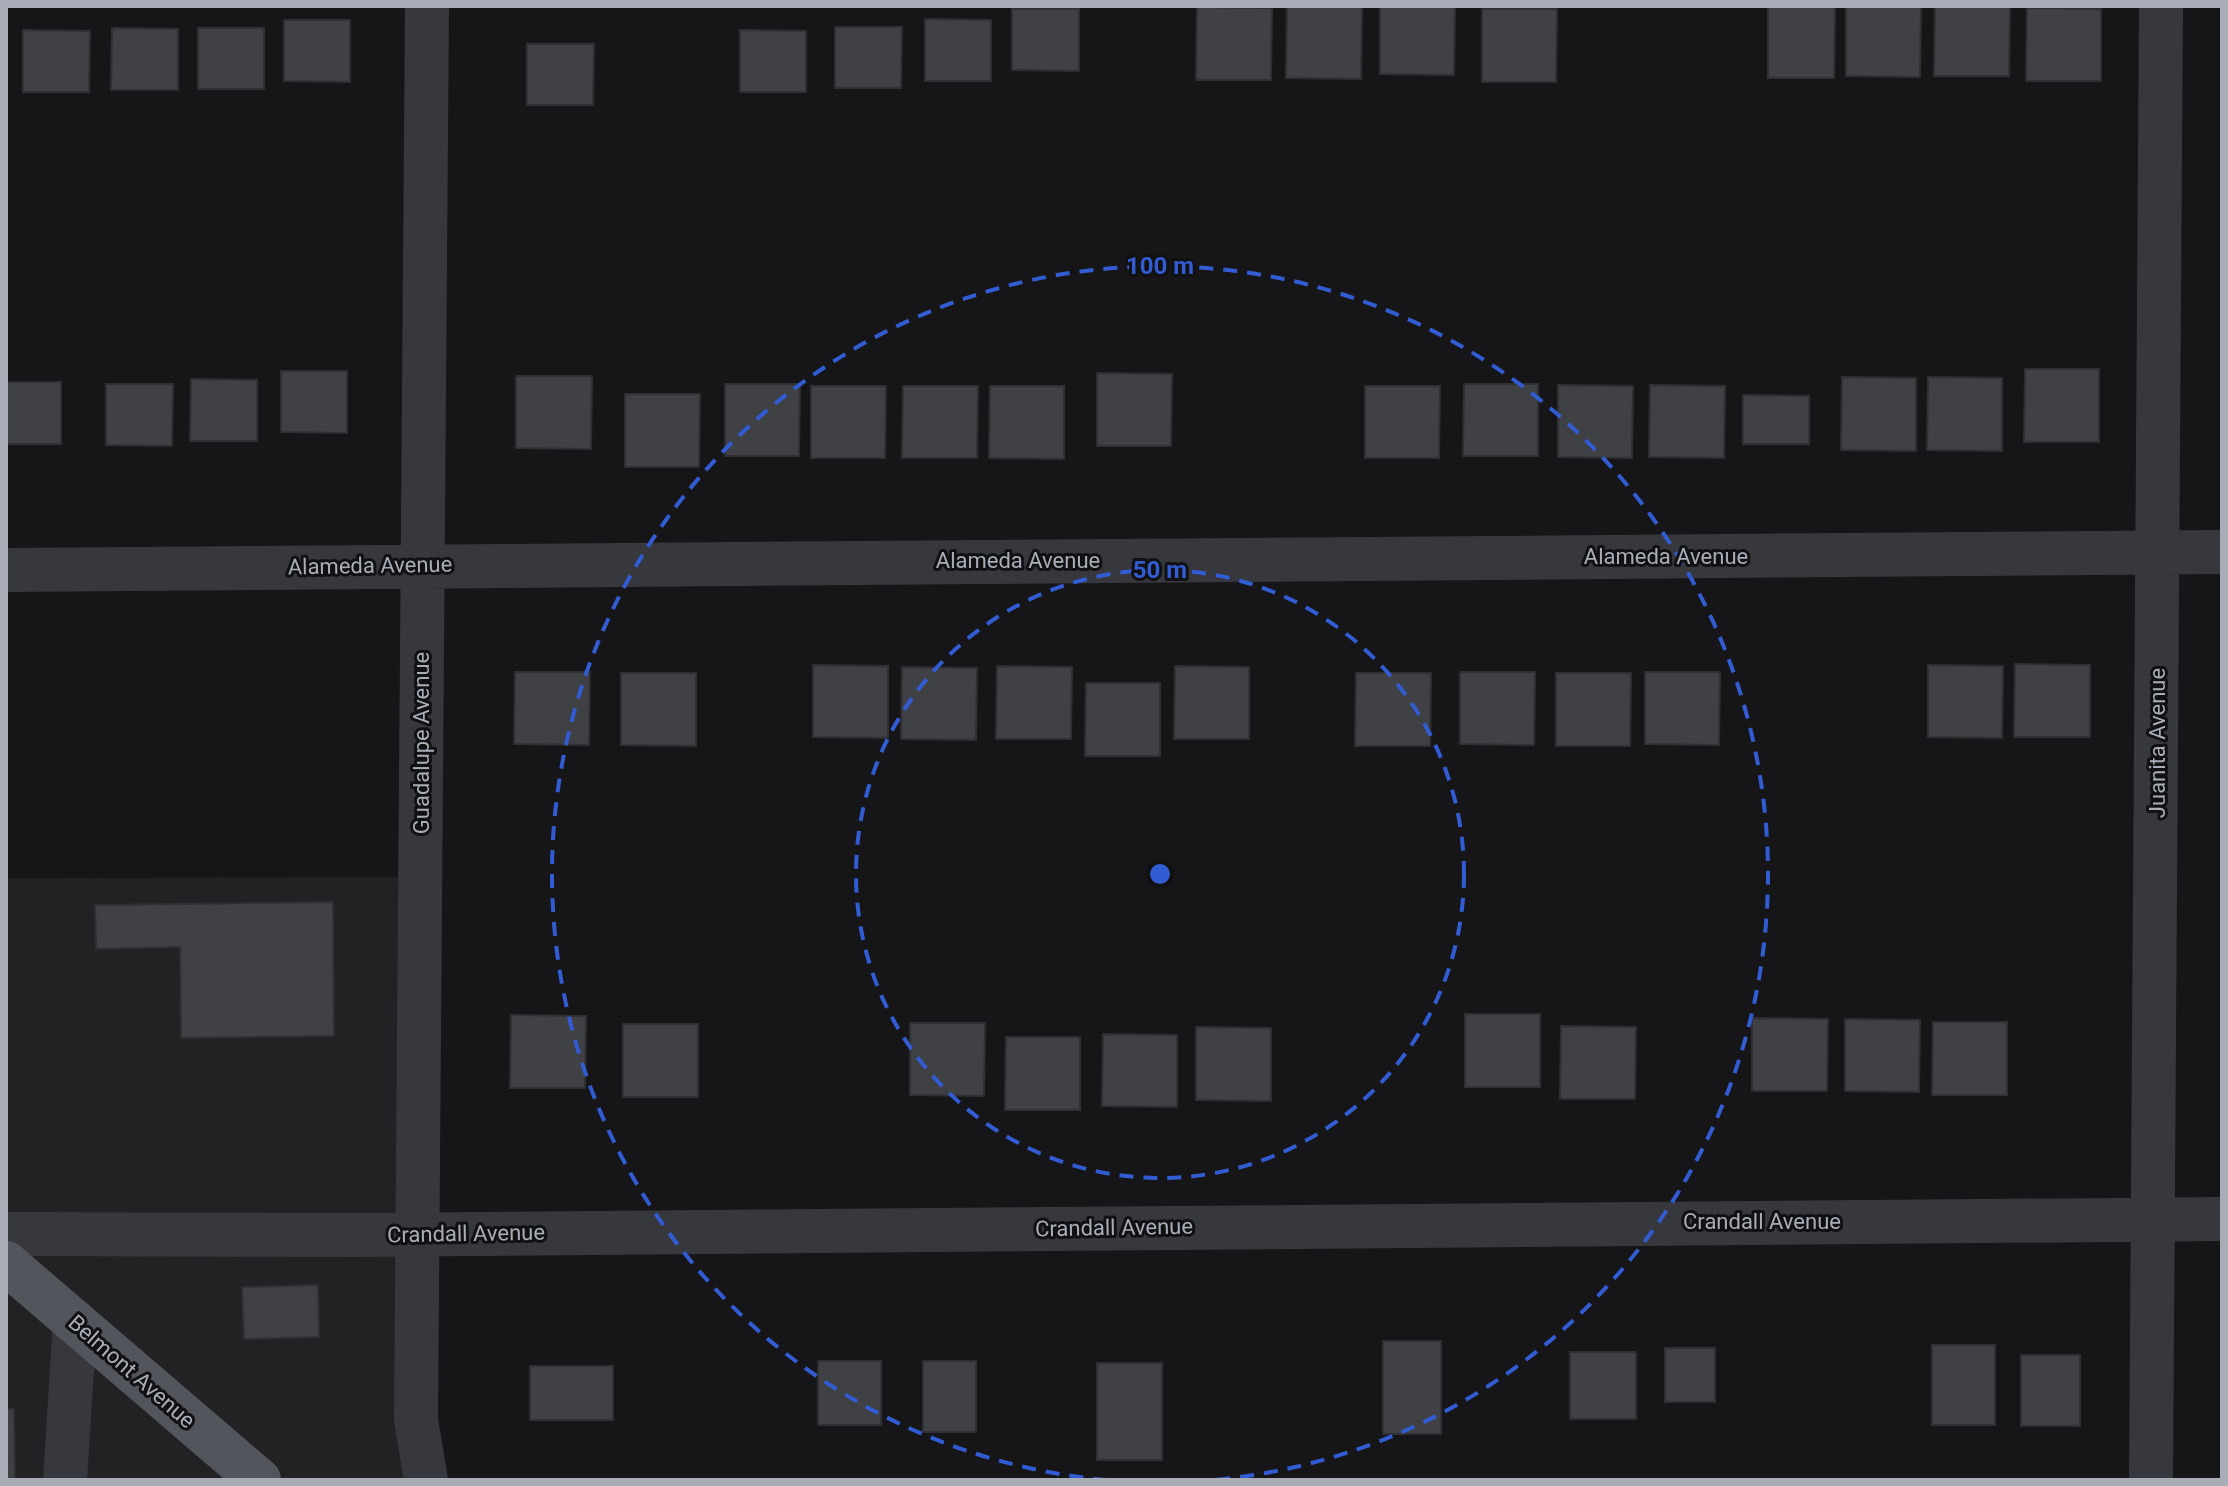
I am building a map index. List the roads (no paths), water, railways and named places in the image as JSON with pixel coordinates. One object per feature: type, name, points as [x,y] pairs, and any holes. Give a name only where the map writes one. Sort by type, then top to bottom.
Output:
[{"type":"main road","name":"Belmont Avenue","points":[[6,1263],[259,1480]]},
{"type":"street","name":"Guadalupe Avenue","points":[[426,1480],[416,1420],[427,6]]},
{"type":"street","name":"Juanita Avenue","points":[[2151,1480],[2161,6]]},
{"type":"street","name":"Alameda Avenue","points":[[6,570],[2222,552]]},
{"type":"street","name":"Crandall Avenue","points":[[6,1234],[2222,1219]]},
{"type":"street","points":[[65,1480],[75,1322]]}]
